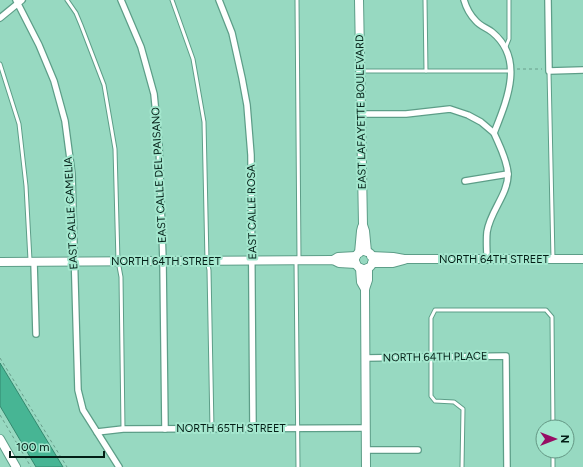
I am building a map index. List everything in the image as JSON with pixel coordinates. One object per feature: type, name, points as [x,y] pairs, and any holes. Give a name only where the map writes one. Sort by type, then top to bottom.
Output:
[{"type":"street","name":"EAST CALLE DEL PAISANO","points":[[122,0],[141,47],[154,94],[159,144],[163,261],[165,429]]},
{"type":"street","name":"EAST CALLE ROSA","points":[[219,0],[232,33],[242,78],[247,106],[251,155],[253,261],[253,429]]},
{"type":"street","name":"EAST LAFAYETTE BOULEVARD","points":[[359,0],[360,114],[363,225],[365,231],[364,260],[368,280],[365,288],[366,467]]},
{"type":"street","points":[[464,0],[476,21],[493,33],[505,49],[510,59],[511,70],[505,103],[494,132]]},
{"type":"street","points":[[548,0],[549,69],[583,70]]},
{"type":"street","points":[[0,18],[18,1]]},
{"type":"street","name":"EAST CALLE CAMELIA","points":[[18,1],[40,45],[54,81],[65,121],[72,174],[78,390],[83,410],[119,467]]},
{"type":"street","points":[[360,114],[406,114],[450,109],[468,114],[494,132],[505,159],[508,174],[505,192],[487,231],[487,260]]},
{"type":"street","points":[[465,181],[508,174]]},
{"type":"street","name":"NORTH 64TH STREET","points":[[0,262],[333,260],[338,263],[393,257],[404,259],[487,260],[583,259]]},
{"type":"street","points":[[32,262],[36,334]]},
{"type":"street","name":"NORTH 64TH PLACE","points":[[365,358],[506,356],[507,467]]},
{"type":"street","name":"NORTH 65TH STREET","points":[[97,432],[124,429],[365,428]]},
{"type":"street","points":[[0,439],[16,467]]},
{"type":"street","points":[[366,450],[418,450]]},
{"type":"lane","points":[[67,0],[76,12],[104,85],[115,149],[118,261],[121,277],[124,429]]},
{"type":"lane","points":[[172,0],[193,59],[204,122],[212,429]]},
{"type":"lane","points":[[297,0],[298,467]]},
{"type":"lane","points":[[425,0],[426,71]]},
{"type":"lane","points":[[505,49],[509,39],[509,0]]},
{"type":"lane","points":[[0,64],[19,124],[32,262]]},
{"type":"lane","points":[[549,69],[553,259]]},
{"type":"lane","points":[[360,71],[511,70]]},
{"type":"lane","points":[[462,467],[462,409],[454,402],[435,401],[431,396],[431,318],[436,310],[546,310],[552,317],[553,419]]},
{"type":"path","points":[[511,70],[549,69]]},
{"type":"path","points":[[0,358],[67,467]]},
{"type":"path","points":[[0,415],[31,467]]},
{"type":"shaded area","points":[[0,363],[63,467],[36,467],[0,406]]}]
